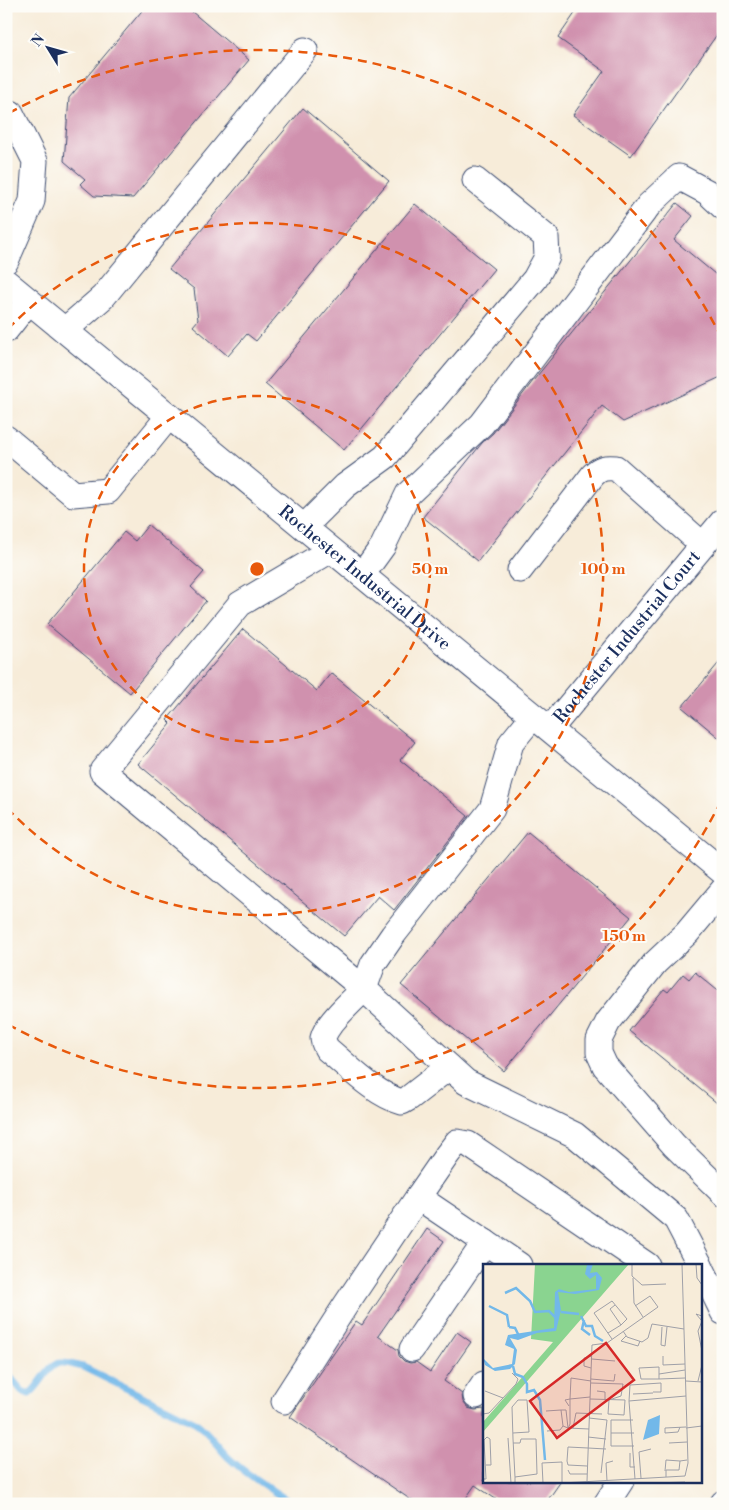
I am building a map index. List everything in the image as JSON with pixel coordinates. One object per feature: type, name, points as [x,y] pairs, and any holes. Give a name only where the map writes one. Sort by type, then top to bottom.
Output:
[{"type":"street","points":[[64,330],[103,297],[305,50]]},
{"type":"street","points":[[6,261],[32,201],[36,161],[11,113]]},
{"type":"street","points":[[362,575],[384,546],[408,494],[482,424],[649,205],[679,177],[707,192],[723,207]]},
{"type":"street","points":[[304,527],[344,486],[385,457],[535,279],[547,257],[546,237],[475,180]]},
{"type":"street","name":"Rochester Industrial Drive","points":[[6,282],[723,872]]},
{"type":"street","points":[[6,330],[29,301]]},
{"type":"street","points":[[6,438],[73,494],[108,491],[169,416]]},
{"type":"street","points":[[520,570],[600,468],[616,468],[703,545]]},
{"type":"street","name":"Rochester Industrial Court","points":[[364,989],[373,964],[492,809],[511,743],[542,723],[723,521]]},
{"type":"street","points":[[332,550],[240,604],[102,771],[364,989],[466,1082],[575,1136],[676,1219],[700,1264]]},
{"type":"street","points":[[723,890],[687,933],[655,963],[608,1022],[599,1040],[598,1053],[605,1066],[674,1145],[723,1193]]},
{"type":"street","points":[[364,989],[330,1025],[324,1037],[327,1049],[378,1091],[402,1102],[449,1067]]},
{"type":"street","points":[[284,1400],[418,1197],[457,1142],[468,1144],[646,1264]]},
{"type":"street","points":[[418,1197],[518,1264]]},
{"type":"street","points":[[412,1349],[485,1242]]},
{"type":"street","points":[[705,1274],[723,1312]]},
{"type":"street","points":[[606,1504],[620,1482]]},
{"type":"building","points":[[146,6],[185,6],[249,60],[133,198],[94,196],[80,184],[85,179],[64,161],[69,98]]},
{"type":"building","points":[[580,6],[723,6],[723,26],[631,156],[573,115],[604,71],[558,38]]},
{"type":"building","points":[[303,108],[389,181],[256,341],[247,334],[228,356],[193,326],[198,320],[194,289],[169,269]]},
{"type":"building","points":[[677,203],[693,216],[674,240],[721,279],[723,376],[623,422],[602,406],[478,561],[423,517],[482,443],[493,433]]},
{"type":"building","points":[[415,204],[494,269],[344,450],[265,384]]},
{"type":"building","points":[[148,525],[204,572],[191,587],[206,601],[130,693],[47,624],[124,532],[135,541]]},
{"type":"building","points":[[243,629],[317,691],[331,673],[415,742],[400,760],[468,816],[394,910],[378,896],[344,936],[138,764],[171,724],[167,720]]},
{"type":"building","points":[[723,658],[723,741],[682,707]]},
{"type":"building","points":[[528,832],[631,917],[504,1071],[401,985]]},
{"type":"building","points":[[695,972],[723,995],[723,1108],[629,1031],[664,989],[668,992],[683,974],[689,979]]},
{"type":"building","points":[[427,1229],[444,1241],[378,1336],[398,1350],[399,1356],[404,1361],[416,1362],[430,1372],[457,1332],[471,1342],[444,1381],[462,1394],[463,1402],[468,1408],[483,1409],[483,1482],[560,1482],[545,1504],[503,1504],[475,1485],[462,1504],[417,1504],[290,1417],[356,1321],[362,1325]]},
{"type":"waterway","points":[[6,1372],[22,1391],[29,1394],[56,1364],[66,1363],[83,1367],[195,1422],[205,1430],[237,1465],[260,1483],[293,1504]]}]
